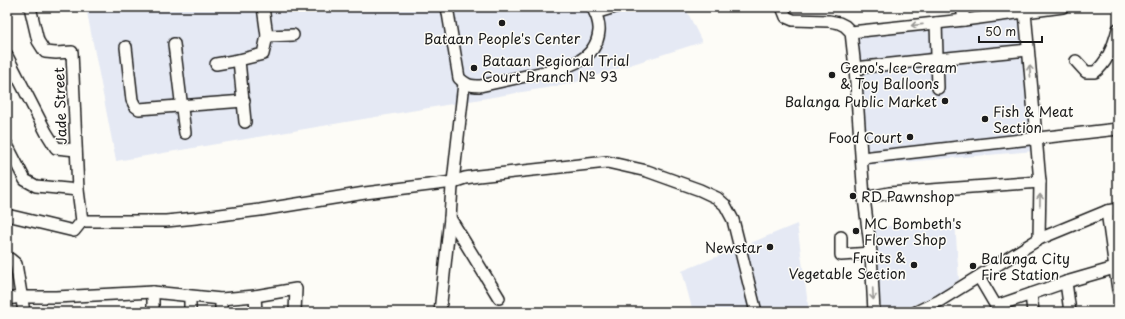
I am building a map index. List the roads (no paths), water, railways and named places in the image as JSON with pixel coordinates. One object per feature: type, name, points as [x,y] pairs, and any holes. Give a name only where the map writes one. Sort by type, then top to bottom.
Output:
[{"type":"street","name":"Jade Street","points":[[30,7],[38,41],[45,52],[72,52],[78,190],[82,221]]},
{"type":"street","points":[[216,64],[263,54],[267,36],[263,7]]},
{"type":"street","points":[[447,7],[459,78],[470,86],[480,86],[563,68],[579,62],[588,55],[594,45],[599,31],[594,10],[615,7]]},
{"type":"street","points":[[782,7],[786,17],[793,20],[829,21],[839,23],[851,32],[864,198],[871,253],[874,312]]},
{"type":"street","points":[[962,7],[964,20]]},
{"type":"street","points":[[851,32],[964,20],[1063,7]]},
{"type":"street","points":[[1025,12],[1040,182],[1039,239]]},
{"type":"street","points":[[936,23],[938,88]]},
{"type":"street","points":[[1076,60],[1086,72],[1095,72],[1100,68],[1112,49],[1118,29]]},
{"type":"street","points":[[267,36],[293,35]]},
{"type":"street","points":[[174,44],[185,133]]},
{"type":"street","points":[[126,47],[132,100],[139,110],[244,101]]},
{"type":"street","points":[[855,68],[1028,50]]},
{"type":"street","points":[[7,56],[46,132],[56,148],[76,150]]},
{"type":"street","points":[[239,60],[245,122]]},
{"type":"street","points":[[440,312],[464,83]]},
{"type":"street","points":[[862,158],[1118,129]]},
{"type":"street","points":[[7,145],[25,180],[36,186],[78,190]]},
{"type":"street","points":[[7,215],[74,231],[82,221],[166,221],[196,218],[260,210],[365,193],[453,182],[478,176],[608,162],[647,171],[700,190],[717,198],[725,205],[733,220],[756,312]]},
{"type":"street","points":[[864,198],[889,193],[1040,182]]},
{"type":"street","points":[[916,312],[940,307],[979,277],[1039,239],[1113,210],[1118,290]]},
{"type":"street","points":[[450,218],[499,298]]},
{"type":"street","points":[[841,237],[841,255],[871,253]]},
{"type":"street","points":[[8,259],[16,264],[24,312]]},
{"type":"street","points":[[979,277],[997,309],[1031,294],[1066,282],[1116,268]]},
{"type":"street","points":[[1066,282],[1070,312]]},
{"type":"street","points":[[7,299],[21,297],[56,297],[153,292],[221,299],[256,296],[296,289],[295,312]]},
{"type":"street","points":[[153,292],[153,312]]},
{"type":"street","points":[[1031,294],[1033,312]]},
{"type":"street","points":[[256,296],[256,312]]},
{"type":"street","points":[[190,297],[190,312]]},
{"type":"street","points":[[221,299],[221,312]]},
{"type":"place","name":"Bataan People's Center","points":[[502,23]]},
{"type":"place","name":"Bataan Regional Trial Court Branch № 93","points":[[474,68]]},
{"type":"place","name":"Geno's Ice Cream & Toy Balloons","points":[[832,75]]},
{"type":"place","name":"Balanga Public Market","points":[[945,101]]},
{"type":"place","name":"Fish & Meat Section","points":[[985,119]]},
{"type":"place","name":"Food Court","points":[[910,137]]},
{"type":"place","name":"RD Pawnshop","points":[[853,196]]},
{"type":"place","name":"MC Bombeth's Flower Shop","points":[[856,231]]},
{"type":"place","name":"Newstar","points":[[770,247]]},
{"type":"place","name":"Fruits & Vegetable Section","points":[[914,265]]},
{"type":"place","name":"Balanga City Fire Station","points":[[973,266]]}]
